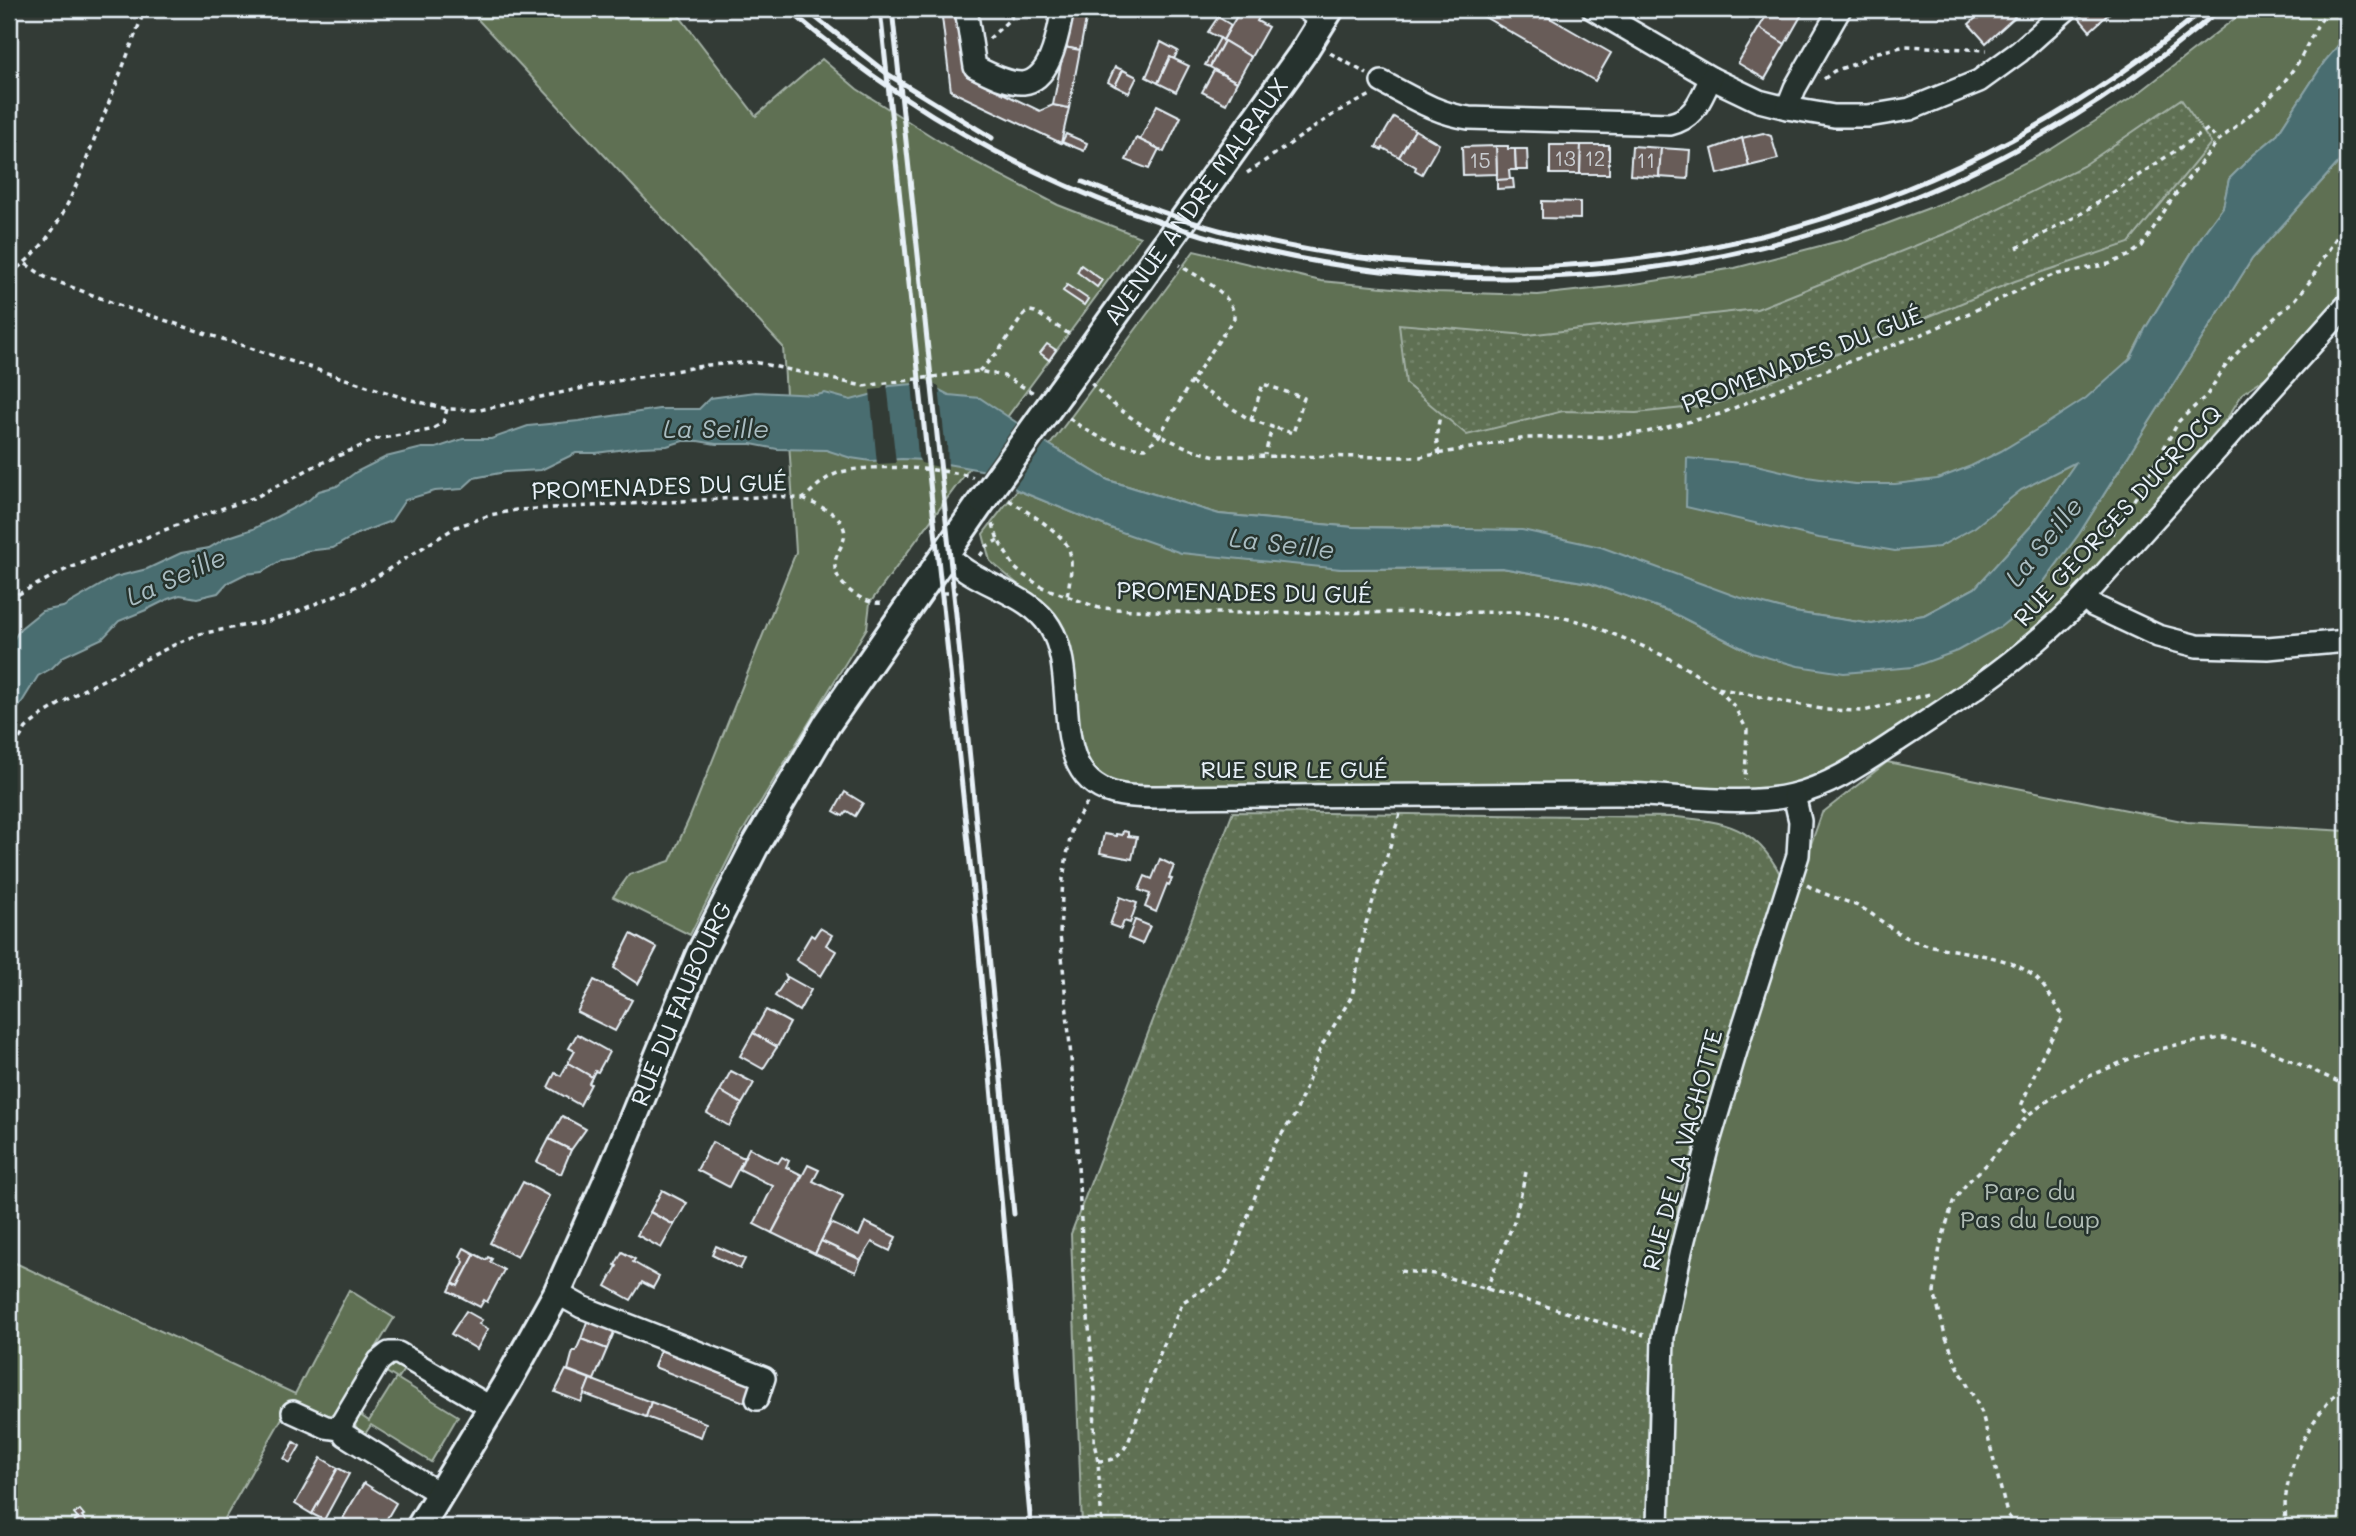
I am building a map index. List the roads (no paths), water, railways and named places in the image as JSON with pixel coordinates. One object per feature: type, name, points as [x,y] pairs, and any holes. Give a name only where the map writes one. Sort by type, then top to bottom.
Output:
[{"type":"main road","name":"AVENUE ANDRÉ MALRAUX","points":[[985,497],[1302,54],[1319,13]]},
{"type":"main road","name":"RUE DU FAUBOURG","points":[[421,1527],[556,1293],[615,1163],[700,954],[754,848],[827,724],[985,497]]},
{"type":"street","points":[[966,9],[975,67],[998,78],[1023,83],[1042,74],[1055,48],[1063,9]]},
{"type":"street","points":[[1593,9],[1711,78],[1759,101],[1791,98],[1834,116],[1868,116],[1910,109],[1979,81],[2019,52],[2067,9]]},
{"type":"street","points":[[1791,98],[1840,9]]},
{"type":"street","points":[[1382,82],[1437,111],[1461,117],[1670,124],[1691,115],[1711,78]]},
{"type":"street","name":"RUE GEORGES DUCROCQ","points":[[1794,795],[1834,779],[1949,707],[2038,643],[2084,597],[2347,305]]},
{"type":"street","name":"RUE SUR LE GUÉ","points":[[944,554],[969,572],[1025,603],[1050,626],[1063,662],[1072,754],[1082,772],[1099,788],[1112,793],[1138,796],[1640,794],[1745,799],[1794,795]]},
{"type":"street","points":[[2084,597],[2094,606],[2158,636],[2197,646],[2268,648],[2347,641]]},
{"type":"street","name":"RUE DE LA VACHOTTE","points":[[1658,1527],[1663,1337],[1681,1251],[1708,1146],[1800,844],[1800,821],[1794,795]]},
{"type":"street","points":[[556,1293],[582,1307],[764,1378],[757,1399]]},
{"type":"street","points":[[440,1494],[345,1435],[341,1429],[343,1421],[379,1361],[389,1353],[398,1353],[492,1408]]},
{"type":"street","points":[[293,1412],[326,1427],[341,1429]]},
{"type":"water","name":"La Seille","points":[[2347,35],[2347,153],[2252,259],[2079,534],[2025,607],[1999,628],[1957,651],[1913,667],[1844,673],[1798,666],[1752,653],[1669,611],[1589,583],[1502,568],[1341,569],[1181,553],[1017,490],[992,472],[924,460],[871,461],[826,450],[683,441],[667,446],[576,453],[541,470],[505,472],[474,478],[462,489],[435,491],[405,500],[391,521],[357,534],[333,548],[306,551],[282,560],[262,572],[245,574],[227,583],[218,593],[197,598],[180,595],[168,599],[119,621],[103,638],[64,656],[52,668],[38,676],[9,723],[9,646],[21,628],[42,611],[63,607],[115,577],[147,569],[181,553],[209,548],[226,538],[253,529],[309,500],[319,491],[337,486],[356,472],[386,457],[422,448],[436,448],[463,439],[491,439],[528,426],[659,409],[699,409],[710,398],[755,392],[817,395],[825,393],[851,400],[881,392],[889,386],[926,383],[949,395],[980,398],[1108,480],[1219,514],[1353,527],[1522,530],[1601,547],[1738,597],[1794,612],[1872,624],[1924,615],[1975,588],[2033,524],[2076,462],[2021,490],[1975,527],[1939,547],[1895,551],[1819,538],[1686,507],[1687,458],[1752,464],[1807,477],[1855,484],[1895,484],[1937,479],[1971,466],[2046,424],[2086,398],[2131,358],[2145,329],[2203,234],[2223,207],[2229,179],[2276,136],[2325,61]]},
{"type":"railway","points":[[788,9],[952,127],[1129,211],[1314,261],[1504,278],[1694,261],[1880,211],[2057,127],[2220,9]]},
{"type":"railway","points":[[805,9],[889,75],[992,138]]},
{"type":"railway","points":[[880,9],[974,900],[1031,1527]]},
{"type":"railway","points":[[892,9],[956,614],[1014,1214]]},
{"type":"railway","points":[[1083,182],[1150,208],[1219,230],[1350,256],[1481,267],[1611,262],[1739,241],[1863,205],[1983,154],[2097,89],[2204,9]]},
{"type":"park label","name":"Parc du Pas du Loup","points":[[2030,1206]]}]
